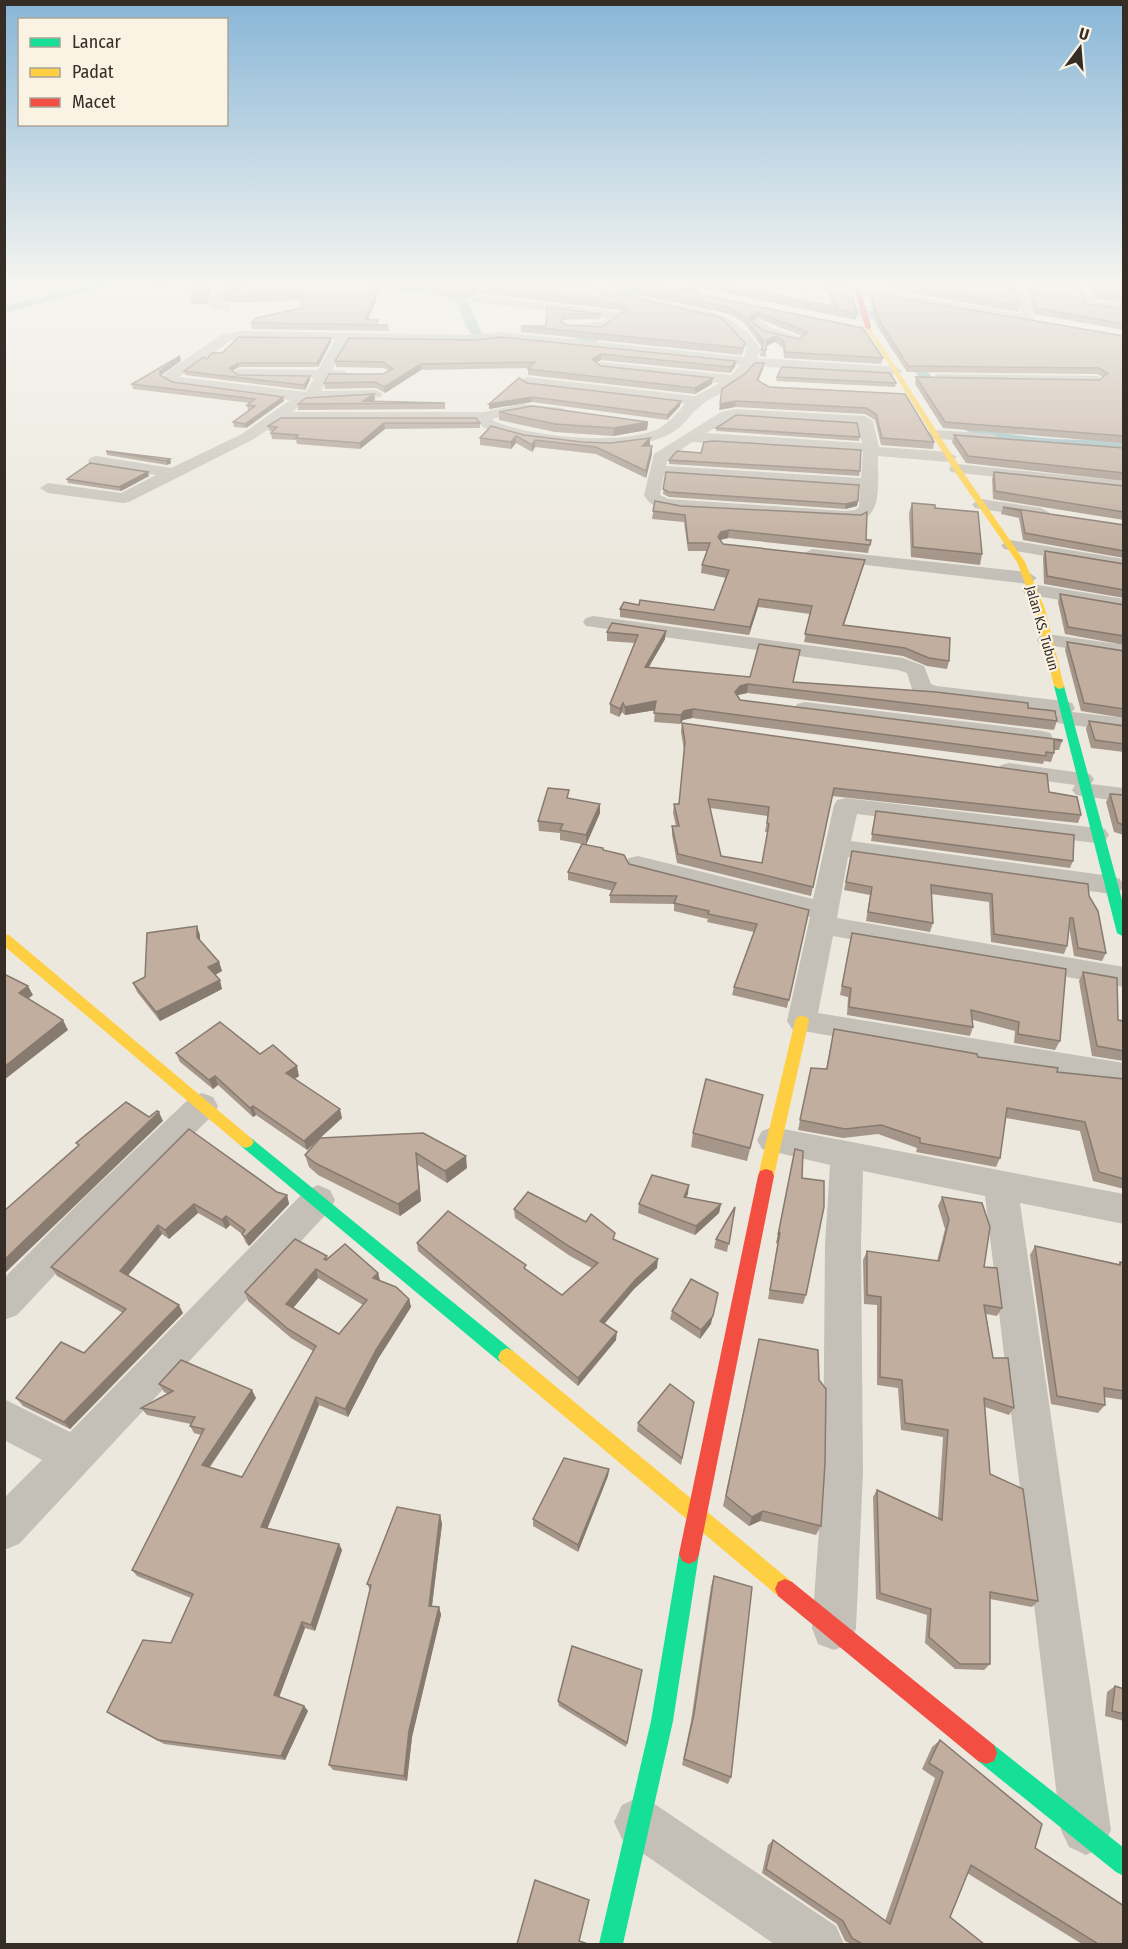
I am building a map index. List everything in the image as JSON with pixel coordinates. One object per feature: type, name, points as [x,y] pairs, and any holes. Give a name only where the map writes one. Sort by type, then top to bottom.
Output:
[{"type":"street","points":[[169,376],[173,380],[306,396],[376,394]]},
{"type":"street","points":[[48,488],[123,498],[247,437],[306,396],[321,376]]},
{"type":"street","points":[[699,376],[736,380]]},
{"type":"street","points":[[484,416],[492,428],[501,430],[620,444],[644,440],[673,427],[698,401],[739,376]]},
{"type":"street","points":[[766,381],[768,376]]},
{"type":"street","name":"Jalan KS. Tubun","points":[[900,376],[950,459],[1010,545],[1030,584],[1047,640],[1096,835],[1114,878],[1124,933]]},
{"type":"street","points":[[914,376],[1097,380]]},
{"type":"street","points":[[527,381],[698,401]]},
{"type":"street","points":[[888,393],[911,394]]},
{"type":"street","points":[[278,417],[484,416],[522,408],[579,414]]},
{"type":"street","points":[[729,413],[865,421],[871,449],[867,508],[853,516],[681,506],[664,504],[654,499],[652,495],[660,457],[729,413]]},
{"type":"street","points":[[333,434],[336,417]]},
{"type":"street","points":[[649,424],[673,427]]},
{"type":"street","points":[[935,435],[1008,440]]},
{"type":"street","points":[[691,437],[871,449],[1124,486]]},
{"type":"street","points":[[96,461],[171,473]]},
{"type":"street","points":[[657,470],[869,484]]},
{"type":"street","points":[[981,504],[1055,515]]},
{"type":"street","points":[[1010,545],[1124,565]]},
{"type":"street","points":[[794,552],[1030,584],[1124,605]]},
{"type":"street","points":[[592,622],[903,664],[917,670],[921,687],[931,692],[1065,713],[1124,725]]},
{"type":"street","points":[[1047,640],[1124,651]]},
{"type":"street","points":[[782,706],[1072,741]]},
{"type":"street","points":[[992,768],[1083,784],[1124,795]]},
{"type":"street","points":[[610,1944],[662,1721],[695,1517],[718,1418],[773,1140],[802,1021],[844,806],[851,804],[1096,835]]},
{"type":"street","points":[[836,847],[1114,878]]},
{"type":"street","points":[[638,864],[822,918],[1124,977]]},
{"type":"street","points":[[4,938],[202,1106],[454,1312],[695,1517],[1124,1864]]},
{"type":"street","points":[[802,1021],[1124,1075]]},
{"type":"street","points":[[4,1303],[97,1207],[202,1106]]},
{"type":"street","points":[[773,1140],[1124,1209]]},
{"type":"street","points":[[834,1628],[843,1473],[843,1245],[847,1155]]},
{"type":"street","points":[[1000,1184],[1087,1834]]},
{"type":"street","points":[[4,1529],[318,1200]]},
{"type":"street","points":[[4,1418],[75,1456]]},
{"type":"street","points":[[639,1822],[818,1944]]},
{"type":"building","points":[[146,376],[162,376],[172,382],[283,397],[245,424],[233,422],[255,406],[247,405],[255,399],[132,384]]},
{"type":"building","points":[[226,376],[310,376],[304,385]]},
{"type":"building","points":[[328,376],[402,376],[384,387],[375,382],[324,383]]},
{"type":"building","points":[[589,376],[713,378],[695,388]]},
{"type":"building","points":[[742,376],[759,376],[757,380],[769,387],[905,394],[934,442],[882,438],[876,414],[866,408],[736,401],[720,404],[722,389]]},
{"type":"building","points":[[892,376],[896,383],[777,377]]},
{"type":"building","points":[[1104,376],[1124,376],[1124,436],[945,422],[916,377],[1099,380]]},
{"type":"building","points":[[519,378],[527,383],[681,401],[667,415],[532,397],[489,404]]},
{"type":"building","points":[[374,394],[363,401],[445,403],[298,404],[306,398]]},
{"type":"building","points":[[532,406],[648,422],[614,428],[555,424],[499,412]]},
{"type":"building","points":[[736,415],[857,423],[860,437],[716,428]]},
{"type":"building","points":[[281,418],[476,418],[480,423],[384,423],[360,443],[296,438],[298,435],[271,433],[277,427],[268,426]]},
{"type":"building","points":[[491,426],[524,435],[582,442],[611,443],[650,438],[642,446],[652,446],[646,471],[596,447],[535,440],[532,445],[516,436],[511,442],[480,438]]},
{"type":"building","points":[[954,435],[1124,448],[1124,473],[968,456]]},
{"type":"building","points":[[704,442],[861,450],[860,471],[669,460],[677,451],[701,453]]},
{"type":"building","points":[[106,451],[170,459],[166,461]]},
{"type":"building","points":[[90,463],[148,472],[119,487],[67,479]]},
{"type":"building","points":[[666,472],[859,485],[858,501],[846,504],[669,492],[663,489]]},
{"type":"building","points":[[994,472],[1124,486],[1124,512],[995,491]]},
{"type":"building","points":[[655,501],[681,506],[861,515],[867,512],[866,540],[871,540],[870,545],[729,530],[721,532],[718,537],[723,544],[865,560],[843,625],[950,638],[949,661],[929,658],[905,648],[805,634],[812,606],[759,599],[750,627],[620,609],[624,602],[639,605],[640,600],[714,610],[729,570],[702,565],[710,543],[688,543],[685,515],[653,511]]},
{"type":"building","points":[[912,503],[935,505],[935,508],[978,512],[982,554],[913,547]]},
{"type":"building","points":[[1003,507],[1124,525],[1124,551],[1025,533],[1021,511]]},
{"type":"building","points":[[1045,551],[1124,564],[1124,590],[1047,576]]},
{"type":"building","points":[[1060,594],[1124,605],[1124,636],[1068,627]]},
{"type":"building","points":[[612,623],[666,631],[645,667],[750,677],[759,644],[800,650],[793,682],[936,692],[1028,703],[1028,708],[1055,711],[1057,721],[748,684],[740,686],[735,692],[740,700],[1062,741],[1054,740],[1054,753],[1046,752],[1046,756],[693,709],[684,711],[681,715],[654,713],[656,701],[625,707],[623,703],[620,709],[610,704],[638,635],[607,632]]},
{"type":"building","points":[[1067,642],[1124,651],[1124,709],[1084,703]]},
{"type":"building","points":[[1089,721],[1124,726],[1124,744],[1095,740]]},
{"type":"building","points":[[682,723],[1047,774],[1049,792],[1077,797],[1081,815],[834,788],[813,887],[678,854],[672,826],[679,826],[674,804],[679,804],[685,742]],"holes":[[[708,799],[769,807],[767,823],[769,824],[762,863],[721,856]]]},
{"type":"building","points":[[548,788],[569,790],[567,798],[600,804],[586,835],[560,830],[563,824],[538,821]]},
{"type":"building","points":[[1110,794],[1124,795],[1124,825],[1118,823]]},
{"type":"building","points":[[876,811],[1074,835],[1073,861],[872,834]]},
{"type":"building","points":[[582,844],[624,855],[629,864],[809,910],[789,1000],[734,987],[757,924],[708,914],[709,911],[674,903],[677,896],[610,895],[616,883],[568,872]]},
{"type":"building","points":[[852,851],[1088,884],[1089,896],[1098,911],[1106,953],[1078,948],[1073,918],[1070,918],[1067,946],[994,934],[992,894],[931,885],[933,923],[868,912],[872,887],[846,882]]},
{"type":"building","points":[[197,926],[197,937],[219,962],[208,967],[220,980],[156,1012],[133,983],[145,977],[147,933]]},
{"type":"building","points":[[852,933],[1066,969],[1060,1041],[1018,1034],[1019,1022],[971,1010],[973,1027],[849,1007],[851,988],[842,986]]},
{"type":"building","points":[[1083,972],[1117,978],[1118,1020],[1124,1021],[1124,1051],[1097,1046]]},
{"type":"building","points":[[4,974],[28,986],[19,993],[63,1020],[4,1067]]},
{"type":"building","points":[[220,1022],[260,1054],[273,1045],[297,1066],[286,1073],[340,1109],[304,1141],[253,1106],[250,1108],[215,1076],[209,1080],[176,1053]]},
{"type":"building","points":[[834,1029],[977,1054],[978,1057],[1058,1068],[1057,1072],[1124,1079],[1124,1179],[1099,1172],[1085,1122],[1007,1108],[1000,1158],[920,1143],[920,1138],[881,1125],[845,1129],[800,1120],[811,1068],[827,1069]]},
{"type":"building","points":[[706,1079],[763,1095],[750,1148],[693,1133]]},
{"type":"building","points":[[126,1102],[149,1117],[159,1112],[4,1260],[4,1211],[79,1145],[76,1143]]},
{"type":"building","points":[[189,1129],[277,1192],[287,1195],[245,1237],[242,1234],[245,1230],[226,1216],[222,1220],[194,1204],[165,1230],[158,1225],[120,1271],[179,1305],[64,1422],[16,1398],[61,1342],[84,1353],[126,1309],[51,1267]]},
{"type":"building","points":[[423,1133],[466,1156],[445,1171],[416,1153],[419,1189],[398,1204],[315,1163],[305,1155],[320,1138]]},
{"type":"building","points":[[795,1149],[803,1151],[802,1178],[824,1181],[824,1207],[806,1295],[770,1290]]},
{"type":"building","points":[[652,1175],[689,1185],[684,1197],[721,1204],[696,1226],[639,1204]]},
{"type":"building","points":[[528,1192],[586,1222],[591,1214],[615,1233],[613,1239],[658,1259],[635,1280],[600,1321],[617,1332],[578,1378],[417,1243],[448,1211],[526,1265],[524,1268],[562,1295],[598,1263],[514,1209]]},
{"type":"building","points":[[942,1197],[982,1203],[990,1227],[984,1267],[997,1268],[1002,1308],[984,1305],[993,1358],[1008,1358],[1014,1408],[984,1398],[990,1474],[1023,1489],[1038,1601],[990,1592],[990,1664],[960,1664],[929,1637],[931,1609],[880,1593],[877,1490],[942,1520],[948,1430],[905,1423],[902,1380],[880,1377],[881,1297],[867,1295],[867,1251],[939,1261],[949,1220]]},
{"type":"building","points":[[735,1207],[729,1244],[716,1239]]},
{"type":"building","points":[[295,1239],[327,1256],[324,1259],[326,1260],[345,1244],[378,1273],[373,1278],[396,1287],[409,1299],[376,1350],[345,1409],[316,1397],[261,1527],[339,1544],[311,1625],[302,1622],[274,1695],[304,1706],[281,1756],[158,1740],[107,1712],[143,1640],[171,1643],[193,1594],[132,1570],[204,1429],[190,1426],[195,1417],[141,1408],[173,1391],[159,1384],[181,1360],[252,1390],[202,1465],[242,1477],[316,1346],[288,1329],[245,1292]],"holes":[[[316,1269],[367,1300],[339,1334],[286,1304]]]},
{"type":"building","points":[[1035,1246],[1120,1265],[1120,1262],[1124,1263],[1124,1391],[1104,1388],[1105,1405],[1057,1396]]},
{"type":"building","points":[[691,1279],[718,1293],[713,1316],[701,1330],[672,1311]]},
{"type":"building","points":[[759,1339],[818,1350],[819,1380],[826,1389],[821,1526],[763,1511],[752,1517],[726,1496]]},
{"type":"building","points":[[670,1384],[694,1402],[682,1458],[638,1423]]},
{"type":"building","points":[[564,1458],[609,1469],[578,1545],[533,1519]]},
{"type":"building","points":[[397,1507],[440,1515],[429,1606],[439,1607],[409,1731],[404,1776],[329,1765],[371,1585],[367,1584]]},
{"type":"building","points":[[714,1576],[752,1587],[731,1777],[684,1759],[694,1714]]},
{"type":"building","points":[[572,1646],[642,1670],[627,1743],[558,1701]]},
{"type":"building","points":[[1115,1686],[1124,1689],[1124,1714],[1112,1711]]},
{"type":"building","points":[[940,1740],[1042,1824],[1035,1848],[1124,1906],[1124,1944],[1098,1944],[971,1865],[950,1917],[984,1944],[862,1944],[852,1938],[843,1921],[766,1869],[773,1840],[890,1924],[943,1772],[929,1763]]},
{"type":"building","points":[[535,1880],[589,1900],[579,1941],[588,1944],[517,1944]]},
{"type":"waterway","points":[[924,376],[954,417],[976,429],[1039,441],[1124,445]]},
{"type":"traffic: fast","points":[[1059,686],[1124,933]]},
{"type":"traffic: fast","points":[[246,1142],[507,1357]]},
{"type":"traffic: fast","points":[[611,1944],[662,1721],[689,1554]]},
{"type":"traffic: fast","points":[[986,1753],[1124,1864]]},
{"type":"traffic: slow","points":[[899,376],[957,469],[1021,562],[1040,609],[1059,686]]},
{"type":"traffic: slow","points":[[4,938],[246,1142]]},
{"type":"traffic: slow","points":[[766,1176],[802,1021]]},
{"type":"traffic: slow","points":[[507,1357],[785,1589]]},
{"type":"traffic: jam","points":[[689,1554],[766,1176]]},
{"type":"traffic: jam","points":[[785,1589],[986,1753]]}]
